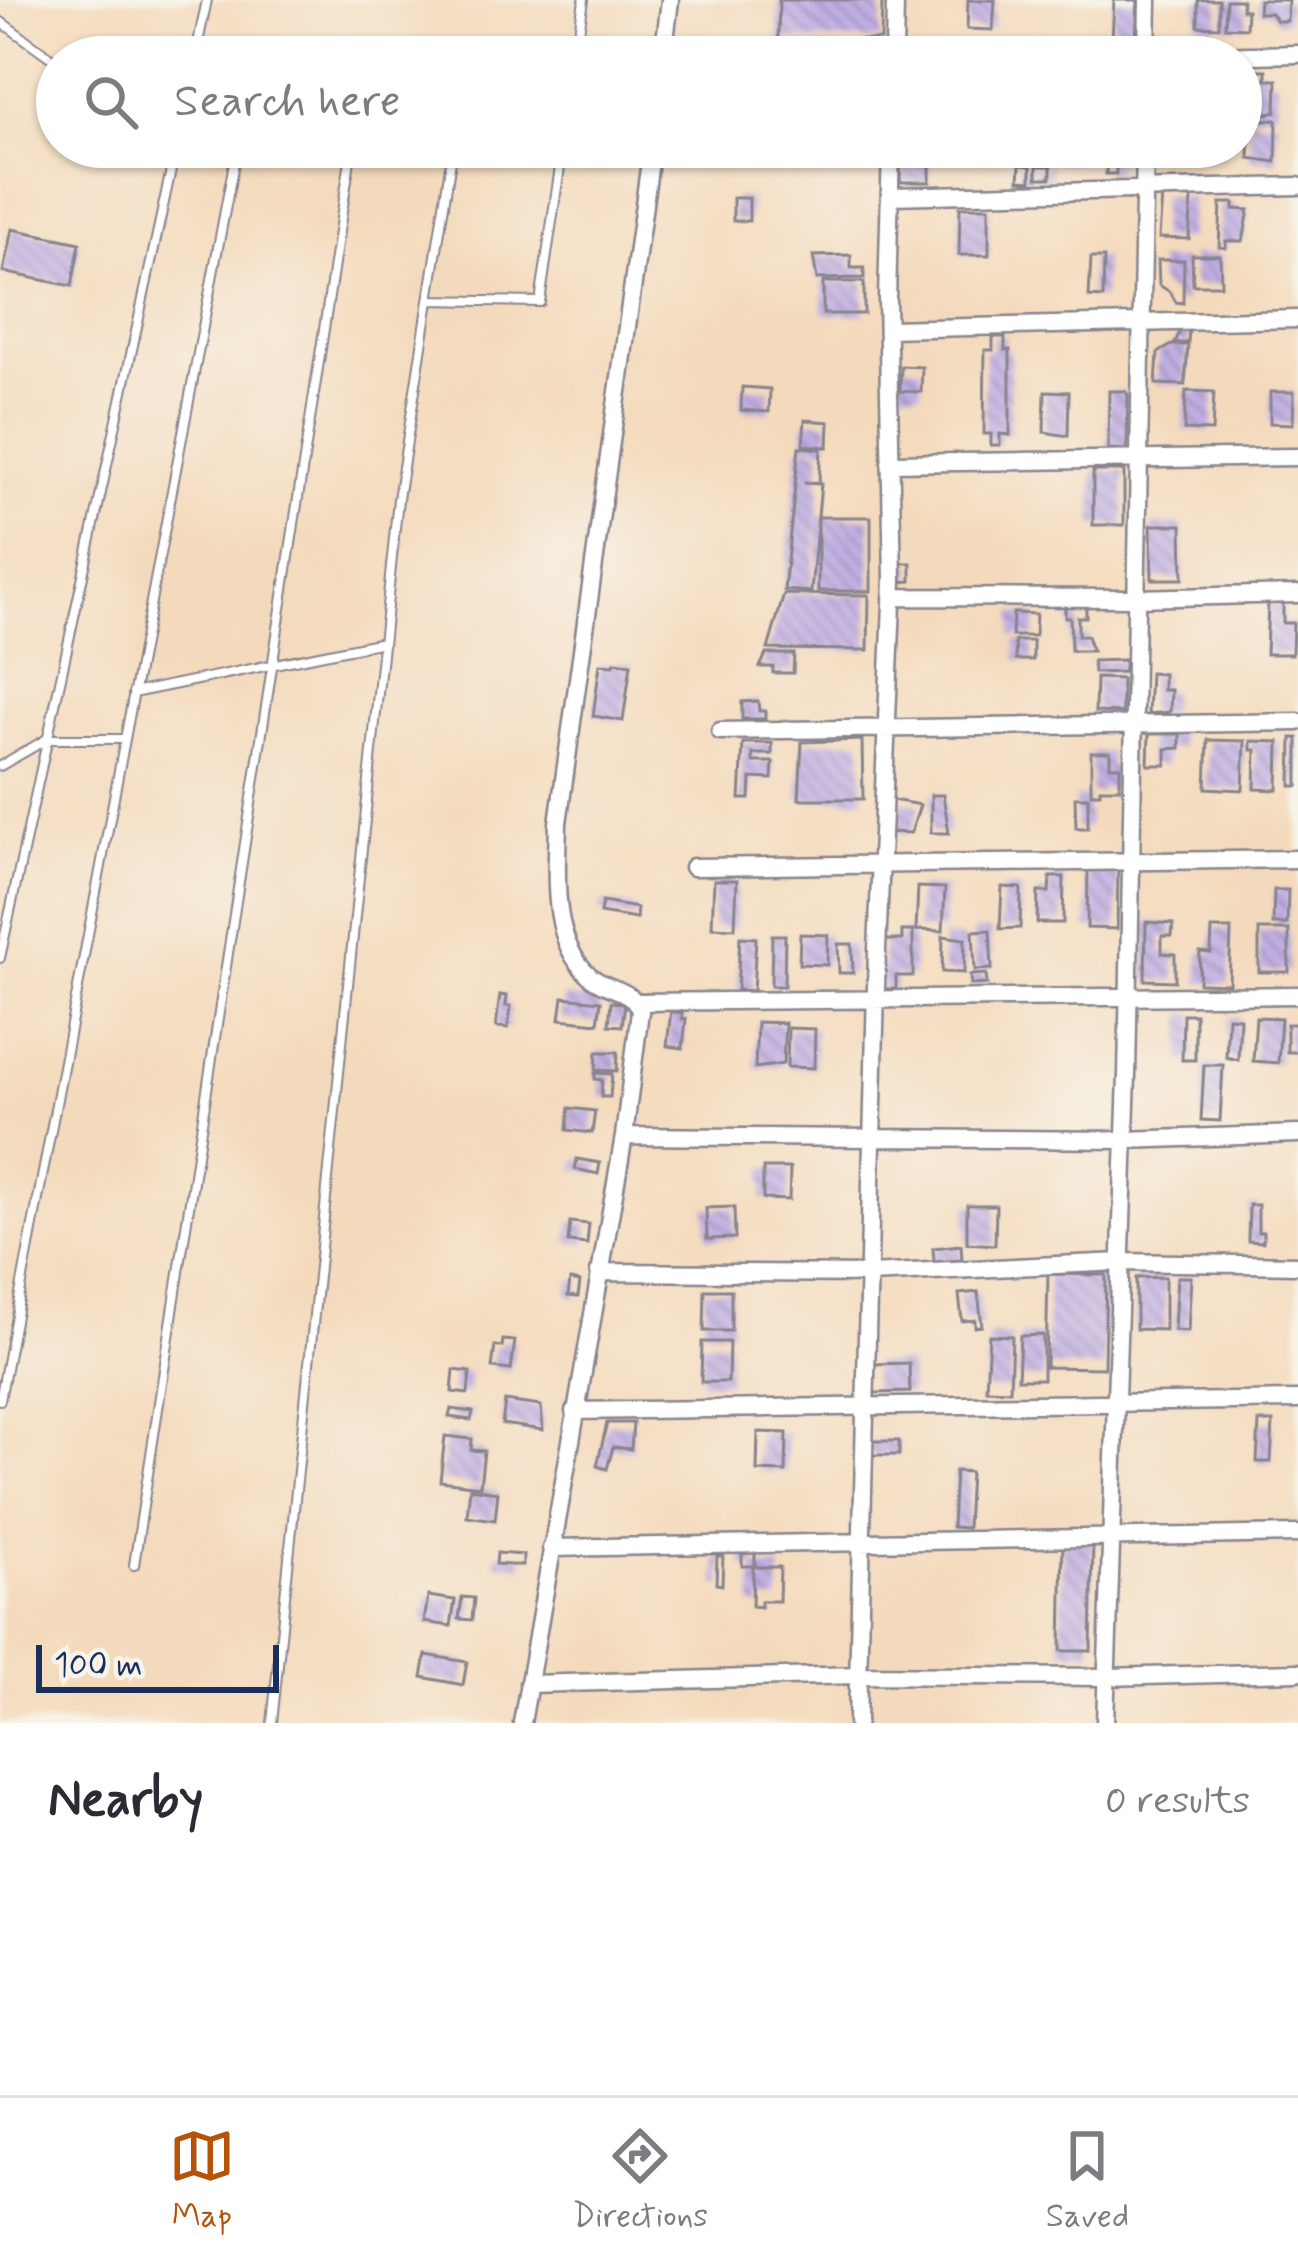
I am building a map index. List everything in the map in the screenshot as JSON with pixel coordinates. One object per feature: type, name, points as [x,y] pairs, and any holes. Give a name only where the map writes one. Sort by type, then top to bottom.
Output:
[{"type":"street","points":[[666,36],[670,0]]},
{"type":"street","points":[[894,36],[895,0]]},
{"type":"street","points":[[1147,36],[1148,0]]},
{"type":"street","points":[[1262,55],[1298,54]]},
{"type":"street","points":[[649,168],[561,800],[556,877],[560,916],[572,952],[590,976],[637,1002],[1298,995]]},
{"type":"street","points":[[857,1723],[892,597],[891,168]]},
{"type":"street","points":[[1105,1723],[1128,999],[1145,168]]},
{"type":"street","points":[[890,196],[1298,186]]},
{"type":"street","points":[[888,329],[1298,319]]},
{"type":"street","points":[[890,463],[1298,457]]},
{"type":"street","points":[[892,597],[1298,594]]},
{"type":"street","points":[[720,731],[1298,722]]},
{"type":"street","points":[[693,867],[1298,859]]},
{"type":"street","points":[[522,1723],[624,1136],[640,1011],[637,1002]]},
{"type":"street","points":[[624,1136],[1124,1140],[1298,1134]]},
{"type":"street","points":[[599,1272],[868,1274],[1120,1262],[1298,1265]]},
{"type":"street","points":[[574,1411],[1298,1400]]},
{"type":"street","points":[[551,1548],[1298,1534]]},
{"type":"street","points":[[528,1684],[858,1675],[1106,1677],[1298,1672]]},
{"type":"lane","points":[[199,36],[207,0]]},
{"type":"lane","points":[[578,36],[584,0]]},
{"type":"lane","points":[[0,21],[36,47]]},
{"type":"lane","points":[[0,958],[171,168]]},
{"type":"lane","points":[[0,1400],[233,168]]},
{"type":"lane","points":[[134,1565],[349,168]]},
{"type":"lane","points":[[272,1723],[398,499],[449,168]]},
{"type":"lane","points":[[429,301],[540,302],[559,168]]},
{"type":"lane","points":[[134,693],[383,642]]},
{"type":"lane","points":[[0,766],[47,739],[125,740]]},
{"type":"building","points":[[779,0],[882,0],[881,36],[778,36]]},
{"type":"building","points":[[968,0],[995,0],[993,30],[967,29]]},
{"type":"building","points":[[1114,0],[1138,0],[1136,36],[1112,36]]},
{"type":"building","points":[[1198,0],[1219,0],[1219,27],[1198,26]]},
{"type":"building","points":[[1226,0],[1242,0],[1246,28],[1225,27]]},
{"type":"building","points":[[1259,0],[1288,0],[1287,21],[1258,13]]},
{"type":"building","points":[[1262,70],[1266,70],[1266,80],[1277,80],[1276,112],[1262,114]]},
{"type":"building","points":[[1262,120],[1277,120],[1276,162],[1262,160]]},
{"type":"building","points":[[900,168],[930,168],[930,182],[900,182]]},
{"type":"building","points":[[1020,168],[1031,168],[1031,181],[1019,180]]},
{"type":"building","points":[[1037,168],[1051,168],[1051,178],[1037,178]]},
{"type":"building","points":[[1162,196],[1192,198],[1189,239],[1159,238]]},
{"type":"building","points":[[733,198],[749,198],[749,221],[733,221]]},
{"type":"building","points":[[1221,203],[1249,210],[1243,241],[1226,241],[1226,248],[1219,247]]},
{"type":"building","points":[[960,207],[989,207],[989,255],[959,255]]},
{"type":"building","points":[[12,229],[80,243],[72,286],[3,272]]},
{"type":"building","points":[[851,255],[851,268],[864,268],[864,278],[817,279],[813,256]]},
{"type":"building","points":[[1192,255],[1220,255],[1221,285],[1193,285]]},
{"type":"building","points":[[1091,258],[1104,258],[1103,298],[1089,297]]},
{"type":"building","points":[[1158,260],[1184,260],[1183,303],[1159,285]]},
{"type":"building","points":[[823,282],[864,282],[864,314],[823,314]]},
{"type":"building","points":[[1181,329],[1189,329],[1188,343],[1175,343]]},
{"type":"building","points":[[993,337],[1005,337],[1005,350],[1010,350],[1010,435],[1000,434],[1000,445],[991,445],[991,434],[984,434],[985,350],[993,350]]},
{"type":"building","points":[[1172,345],[1188,345],[1185,385],[1156,384],[1158,353]]},
{"type":"building","points":[[901,366],[922,367],[921,392],[900,391]]},
{"type":"building","points":[[742,387],[770,389],[769,412],[741,410]]},
{"type":"building","points":[[1045,391],[1069,392],[1068,436],[1044,432]]},
{"type":"building","points":[[1109,391],[1128,395],[1127,450],[1108,449]]},
{"type":"building","points":[[1186,391],[1214,392],[1212,431],[1184,430]]},
{"type":"building","points":[[1270,392],[1294,392],[1293,424],[1270,423]]},
{"type":"building","points":[[805,420],[829,422],[828,447],[803,445]]},
{"type":"building","points":[[799,447],[821,449],[819,482],[804,483],[821,484],[811,592],[784,590]]},
{"type":"building","points":[[1093,471],[1124,471],[1124,525],[1093,525]]},
{"type":"building","points":[[818,517],[871,517],[871,591],[818,591]]},
{"type":"building","points":[[1151,525],[1182,525],[1183,579],[1152,579]]},
{"type":"building","points":[[897,563],[911,563],[911,581],[897,582]]},
{"type":"building","points":[[784,594],[869,595],[868,650],[768,649]]},
{"type":"building","points":[[1268,603],[1283,604],[1283,623],[1293,623],[1292,654],[1266,654]]},
{"type":"building","points":[[1065,604],[1086,604],[1086,617],[1078,617],[1078,636],[1087,636],[1092,651],[1071,651]]},
{"type":"building","points":[[1013,613],[1036,614],[1035,636],[1012,636]]},
{"type":"building","points":[[1015,641],[1033,641],[1033,660],[1016,660]]},
{"type":"building","points":[[766,654],[794,654],[793,673],[760,667]]},
{"type":"building","points":[[1124,660],[1124,672],[1094,673],[1093,661]]},
{"type":"building","points":[[600,664],[631,664],[623,721],[593,716]]},
{"type":"building","points":[[1150,673],[1163,674],[1163,690],[1171,690],[1170,712],[1148,714]]},
{"type":"building","points":[[1096,678],[1122,679],[1122,713],[1095,712]]},
{"type":"building","points":[[758,701],[765,719],[742,719],[742,702]]},
{"type":"building","points":[[1149,734],[1180,734],[1180,748],[1166,749],[1166,765],[1148,765]]},
{"type":"building","points":[[1292,738],[1298,738],[1298,786],[1291,786]]},
{"type":"building","points":[[862,740],[863,799],[799,799],[802,742]]},
{"type":"building","points":[[1208,740],[1245,741],[1243,790],[1206,788]]},
{"type":"building","points":[[1251,741],[1279,742],[1278,790],[1255,789],[1256,750],[1251,750]]},
{"type":"building","points":[[743,743],[772,743],[772,754],[753,754],[753,762],[773,762],[772,779],[751,778],[750,799],[740,799]]},
{"type":"building","points":[[1091,752],[1110,752],[1110,766],[1120,766],[1120,788],[1091,793]]},
{"type":"building","points":[[931,795],[943,795],[949,833],[931,833]]},
{"type":"building","points":[[1075,797],[1088,797],[1088,828],[1076,828]]},
{"type":"building","points":[[887,799],[920,805],[911,833],[886,832]]},
{"type":"building","points":[[1088,869],[1118,869],[1117,929],[1087,928]]},
{"type":"building","points":[[1050,877],[1064,877],[1063,923],[1037,923],[1038,892],[1049,892]]},
{"type":"building","points":[[714,880],[737,880],[735,928],[712,927]]},
{"type":"building","points":[[918,887],[945,888],[943,931],[916,930]]},
{"type":"building","points":[[1002,887],[1021,888],[1020,928],[1000,929]]},
{"type":"building","points":[[1274,890],[1288,890],[1287,924],[1273,924]]},
{"type":"building","points":[[602,902],[637,908],[636,919],[600,913]]},
{"type":"building","points":[[1146,922],[1173,924],[1172,936],[1162,936],[1162,953],[1175,954],[1175,981],[1145,980]]},
{"type":"building","points":[[1212,929],[1231,929],[1229,984],[1199,983],[1200,952],[1211,953]]},
{"type":"building","points":[[990,930],[992,969],[975,970],[973,931]]},
{"type":"building","points":[[1259,930],[1289,930],[1289,972],[1259,972]]},
{"type":"building","points":[[902,931],[913,931],[913,976],[896,976],[896,989],[882,989],[883,940],[902,940]]},
{"type":"building","points":[[800,934],[828,935],[827,965],[799,964]]},
{"type":"building","points":[[772,935],[785,935],[784,986],[771,986]]},
{"type":"building","points":[[943,936],[965,939],[964,973],[942,972]]},
{"type":"building","points":[[740,937],[756,938],[753,991],[737,990]]},
{"type":"building","points":[[838,944],[852,944],[853,973],[839,973]]},
{"type":"building","points":[[986,974],[987,984],[971,985],[970,975]]},
{"type":"building","points":[[500,995],[507,996],[506,1006],[511,1006],[508,1028],[496,1027]]},
{"type":"building","points":[[563,997],[601,1001],[598,1023],[560,1019]]},
{"type":"building","points":[[611,1002],[625,1003],[622,1026],[609,1025]]},
{"type":"building","points":[[671,1011],[686,1019],[683,1048],[667,1046]]},
{"type":"building","points":[[1183,1014],[1195,1014],[1195,1060],[1182,1060]]},
{"type":"building","points":[[1228,1017],[1240,1018],[1238,1060],[1226,1057]]},
{"type":"building","points":[[1256,1017],[1281,1018],[1278,1063],[1253,1061]]},
{"type":"building","points":[[757,1022],[785,1023],[783,1064],[755,1068]]},
{"type":"building","points":[[1287,1024],[1298,1024],[1298,1052],[1287,1052]]},
{"type":"building","points":[[788,1028],[815,1029],[814,1068],[787,1067]]},
{"type":"building","points":[[597,1052],[618,1052],[617,1071],[596,1070]]},
{"type":"building","points":[[1204,1065],[1223,1065],[1220,1121],[1201,1120]]},
{"type":"building","points":[[595,1073],[612,1074],[610,1097],[601,1097],[602,1080],[595,1079]]},
{"type":"building","points":[[569,1108],[595,1111],[592,1133],[567,1130]]},
{"type":"building","points":[[577,1159],[600,1163],[598,1174],[575,1169]]},
{"type":"building","points":[[763,1168],[790,1168],[789,1200],[763,1199]]},
{"type":"building","points":[[967,1205],[996,1205],[995,1245],[967,1243]]},
{"type":"building","points":[[1249,1205],[1258,1205],[1258,1232],[1263,1232],[1263,1242],[1248,1241]]},
{"type":"building","points":[[734,1207],[735,1238],[707,1239],[706,1208]]},
{"type":"building","points":[[570,1222],[589,1224],[587,1244],[568,1242]]},
{"type":"building","points":[[961,1245],[962,1260],[934,1262],[933,1248]]},
{"type":"building","points":[[1048,1274],[1106,1275],[1104,1368],[1046,1367]]},
{"type":"building","points":[[1165,1277],[1165,1330],[1136,1329],[1136,1278]]},
{"type":"building","points":[[1177,1277],[1191,1277],[1188,1331],[1174,1330]]},
{"type":"building","points":[[570,1280],[580,1282],[578,1297],[568,1296]]},
{"type":"building","points":[[705,1290],[731,1290],[731,1331],[704,1331]]},
{"type":"building","points":[[978,1292],[982,1326],[975,1327],[975,1320],[962,1321],[959,1294]]},
{"type":"building","points":[[989,1335],[1012,1336],[1010,1390],[986,1389]]},
{"type":"building","points":[[1043,1335],[1043,1379],[1018,1379],[1020,1336]]},
{"type":"building","points":[[503,1340],[515,1341],[511,1370],[492,1368],[495,1346],[502,1347]]},
{"type":"building","points":[[702,1342],[729,1342],[728,1382],[701,1382]]},
{"type":"building","points":[[909,1363],[910,1392],[873,1393],[872,1364]]},
{"type":"building","points":[[454,1370],[470,1372],[468,1394],[452,1392]]},
{"type":"building","points":[[505,1401],[541,1406],[543,1430],[502,1424]]},
{"type":"building","points":[[451,1409],[473,1412],[471,1420],[449,1417]]},
{"type":"building","points":[[1259,1422],[1273,1422],[1271,1462],[1257,1462]]},
{"type":"building","points":[[607,1423],[633,1423],[631,1449],[613,1447],[607,1469],[597,1466]]},
{"type":"building","points":[[758,1432],[787,1433],[786,1472],[757,1471]]},
{"type":"building","points":[[445,1436],[472,1439],[471,1450],[484,1451],[480,1486],[440,1481]]},
{"type":"building","points":[[870,1441],[899,1441],[899,1455],[870,1455]]},
{"type":"building","points":[[955,1471],[970,1472],[967,1528],[952,1527]]},
{"type":"building","points":[[470,1488],[498,1492],[495,1520],[467,1516]]},
{"type":"building","points":[[1063,1539],[1093,1540],[1091,1651],[1061,1651]]},
{"type":"building","points":[[497,1553],[523,1555],[523,1566],[496,1564]]},
{"type":"building","points":[[742,1553],[755,1553],[755,1566],[742,1566]]},
{"type":"building","points":[[717,1556],[723,1556],[722,1585],[716,1584]]},
{"type":"building","points":[[753,1567],[780,1567],[779,1601],[752,1606]]},
{"type":"building","points":[[428,1596],[455,1600],[451,1626],[424,1622]]},
{"type":"building","points":[[462,1597],[474,1598],[472,1620],[459,1619]]},
{"type":"building","points":[[426,1655],[467,1662],[463,1685],[422,1677]]}]
